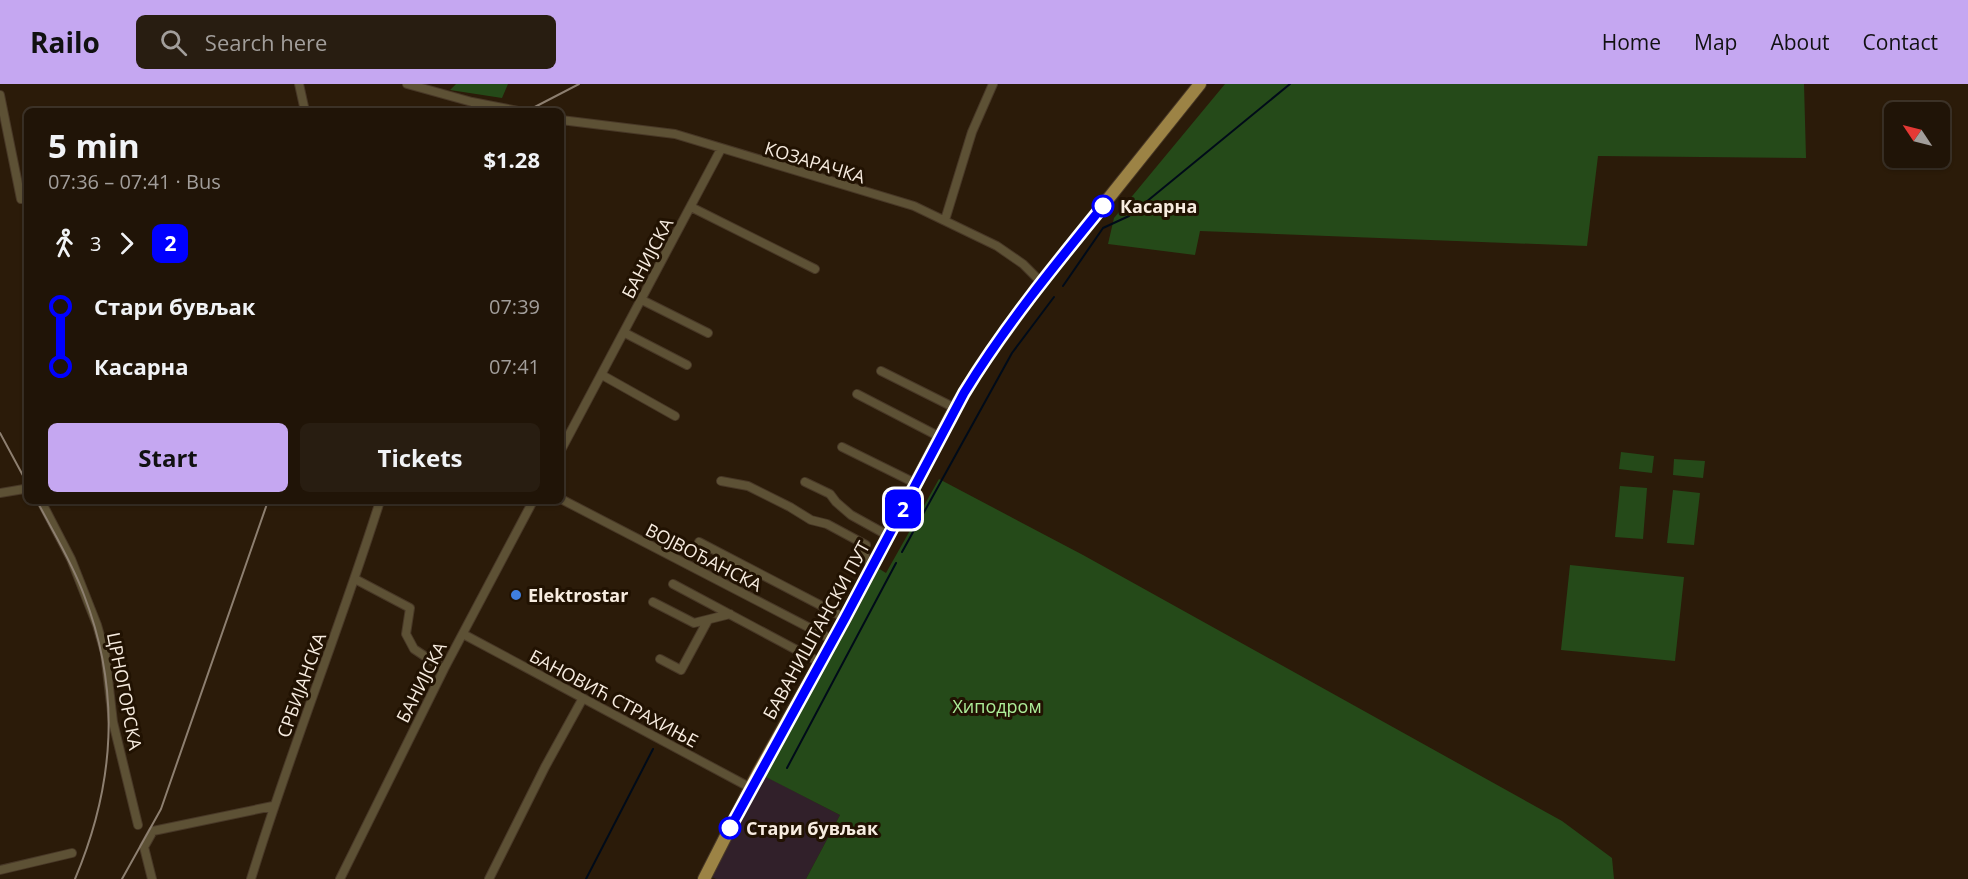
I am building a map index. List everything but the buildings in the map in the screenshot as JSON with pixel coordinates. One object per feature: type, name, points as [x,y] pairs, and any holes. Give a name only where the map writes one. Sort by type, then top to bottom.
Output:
[{"type":"main road","name":"БАВАНИШТАНСКИ ПУТ","points":[[704,879],[751,788],[917,484],[940,437],[982,364],[1041,282],[1200,84]]},
{"type":"street","points":[[299,84],[304,108]]},
{"type":"street","points":[[407,84],[503,108]]},
{"type":"street","points":[[945,220],[972,132],[993,84]]},
{"type":"street","points":[[0,95],[21,199]]},
{"type":"street","name":"КОЗАРАЧКА","points":[[564,120],[675,134],[914,206],[997,246],[1023,264],[1041,282]]},
{"type":"street","name":"БАНИЈСКА","points":[[564,445],[721,149]]},
{"type":"street","name":"БАНИЈСКА","points":[[691,207],[815,268]]},
{"type":"street","points":[[642,300],[708,333]]},
{"type":"street","points":[[625,333],[687,365]]},
{"type":"street","points":[[881,371],[956,408]]},
{"type":"street","points":[[602,375],[675,416]]},
{"type":"street","points":[[857,394],[940,437]]},
{"type":"street","points":[[842,447],[917,484]]},
{"type":"street","points":[[721,481],[748,486],[866,545],[864,554],[867,561],[873,565]]},
{"type":"street","points":[[805,482],[830,494],[851,515],[889,536]]},
{"type":"street","points":[[0,493],[24,489]]},
{"type":"street","name":"ВОЈВОЂАНСКА","points":[[564,501],[832,640]]},
{"type":"street","name":"ЦРНОГОРСКА","points":[[43,504],[75,567],[97,625],[107,670],[113,722],[138,825]]},
{"type":"street","name":"СРБИЈАНСКА","points":[[251,879],[273,806],[355,579],[379,504]]},
{"type":"street","name":"БАНИЈСКА","points":[[340,879],[444,669],[531,504]]},
{"type":"street","points":[[699,542],[845,618]]},
{"type":"street","points":[[355,579],[410,608],[406,634],[414,650],[444,669]]},
{"type":"street","points":[[673,584],[821,663]]},
{"type":"street","points":[[652,602],[694,623],[730,614]]},
{"type":"street","points":[[660,659],[681,670],[708,620]]},
{"type":"street","name":"БАНОВИЋ СТРАХИЊЕ","points":[[463,633],[751,788]]},
{"type":"street","points":[[489,879],[545,767],[583,698]]},
{"type":"street","points":[[152,879],[144,847],[153,831],[273,806]]},
{"type":"street","points":[[0,870],[72,853]]},
{"type":"shaded area","points":[[765,776],[840,815],[806,879],[716,879],[710,876]]},
{"type":"green space","points":[[456,84],[508,84],[502,98],[450,90]]},
{"type":"green space","points":[[1225,84],[1804,84],[1806,158],[1598,156],[1587,246],[1200,231],[1195,255],[1108,244],[1114,218]]},
{"type":"green space","points":[[1621,452],[1654,456],[1652,473],[1619,469]]},
{"type":"green space","points":[[1674,459],[1705,461],[1703,478],[1673,475]]},
{"type":"green space","name":"Хиподром","points":[[939,479],[1083,555],[1562,821],[1612,858],[1614,879],[806,879],[840,815],[758,773],[873,565],[886,573]]},
{"type":"green space","points":[[1620,486],[1647,488],[1643,539],[1615,537]]},
{"type":"green space","points":[[1673,490],[1700,493],[1694,545],[1667,543]]},
{"type":"green space","points":[[1570,565],[1684,577],[1675,661],[1561,650]]},
{"type":"waterway","points":[[1063,286],[1103,228],[1129,216],[1290,84]]},
{"type":"waterway","points":[[902,552],[1012,353],[1054,297]]},
{"type":"waterway","points":[[787,768],[896,563]]},
{"type":"waterway","points":[[586,879],[653,749]]},
{"type":"railway","points":[[533,108],[579,84]]},
{"type":"railway","points":[[0,433],[24,477]]},
{"type":"railway","points":[[39,504],[84,595],[96,631],[104,667],[108,702],[105,773],[98,808],[75,879]]},
{"type":"railway","points":[[122,879],[161,809],[267,504]]},
{"type":"bus line","name":"2","points":[[730,828],[758,773],[821,663],[964,393],[1018,312],[1103,206]]},
{"type":"place","name":"Касарна","points":[[1103,206]]},
{"type":"place","name":"Elektrostar","points":[[516,595]]},
{"type":"place","name":"Стари бувљак","points":[[730,828]]}]
